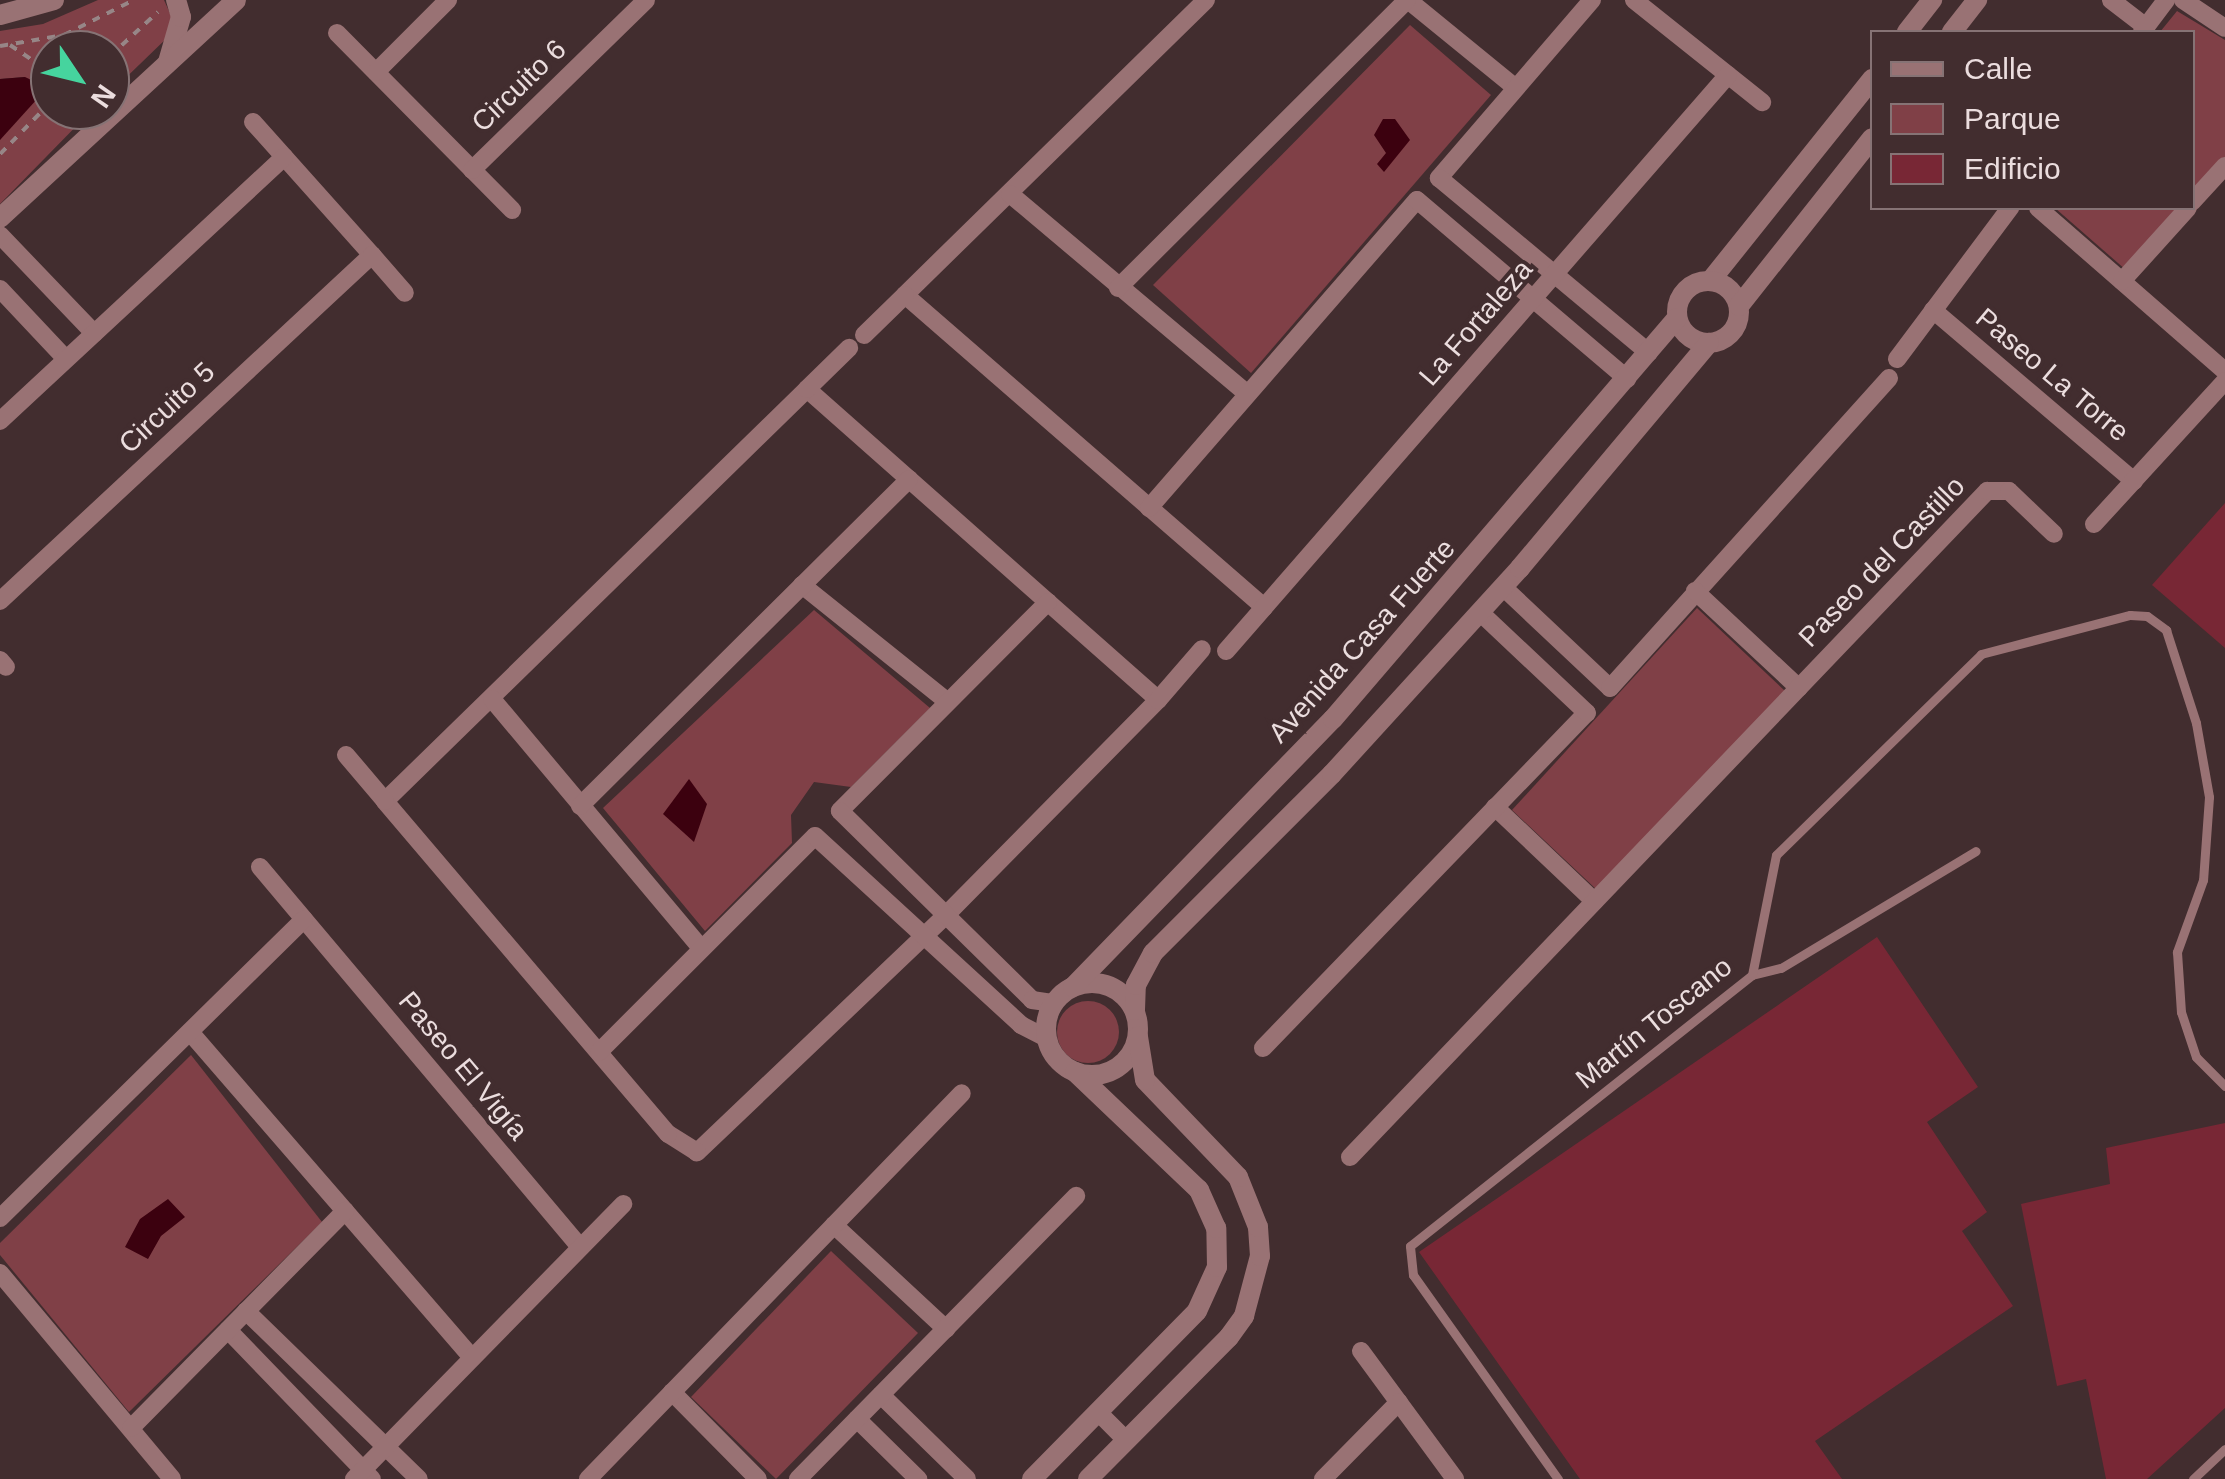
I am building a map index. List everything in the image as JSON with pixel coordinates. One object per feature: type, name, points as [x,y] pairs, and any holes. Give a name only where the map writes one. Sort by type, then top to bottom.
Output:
[{"type":"street","points":[[0,15],[54,0]]},
{"type":"street","points":[[0,218],[236,0]]},
{"type":"street","points":[[376,72],[448,0]]},
{"type":"street","name":"Circuito 6","points":[[472,170],[646,0]]},
{"type":"street","points":[[864,335],[1206,0]]},
{"type":"street","points":[[1118,288],[1408,0],[1516,88]]},
{"type":"street","points":[[1592,0],[1439,178],[1649,353]]},
{"type":"street","points":[[1634,0],[1762,102]]},
{"type":"street","points":[[1910,30],[1932,0]]},
{"type":"street","points":[[1954,30],[1977,0]]},
{"type":"street","points":[[2111,0],[2144,30],[2166,0]]},
{"type":"street","points":[[2183,0],[2225,28]]},
{"type":"street","points":[[168,64],[181,17],[170,3]]},
{"type":"street","name":"Circuito 6","points":[[337,33],[512,210]]},
{"type":"street","name":"La Fortaleza","points":[[1226,651],[1728,74]]},
{"type":"street","points":[[1709,343],[1688,336],[1678,318],[1689,287],[1711,280],[1870,81]]},
{"type":"street","points":[[253,122],[405,293]]},
{"type":"street","points":[[1739,306],[1870,141]]},
{"type":"street","points":[[0,421],[284,157]]},
{"type":"street","points":[[2195,199],[2225,166]]},
{"type":"street","points":[[1010,194],[1245,392]]},
{"type":"street","points":[[1149,508],[1245,392],[1418,200],[1626,379]]},
{"type":"street","name":"Paseo La Torre","points":[[1897,359],[2009,210]]},
{"type":"street","points":[[2040,210],[2225,372]]},
{"type":"street","points":[[2122,281],[2186,210]]},
{"type":"street","points":[[0,235],[94,333]]},
{"type":"street","name":"Circuito 5","points":[[0,601],[372,255]]},
{"type":"street","points":[[1088,1479],[1244,1316],[1260,1256],[1258,1228],[1238,1177],[1145,1080],[1135,1010],[1136,985],[1153,954],[1503,587],[1709,343],[1736,327],[1739,306],[1734,293],[1711,280]]},
{"type":"street","points":[[0,289],[66,359]]},
{"type":"street","points":[[905,295],[1264,607]]},
{"type":"street","name":"Paseo La Torre","points":[[1934,310],[2134,481]]},
{"type":"street","name":"Avenida Casa Fuerte","points":[[1073,986],[1332,719],[1678,318]]},
{"type":"street","points":[[385,801],[849,348]]},
{"type":"street","points":[[1503,587],[1610,688],[1889,378]]},
{"type":"street","name":"Paseo La Torre","points":[[2094,524],[2225,381]]},
{"type":"street","points":[[806,389],[1158,700]]},
{"type":"street","points":[[580,806],[909,479]]},
{"type":"street","name":"Paseo del Castillo","points":[[1350,1156],[1988,492],[2009,491],[2054,534]]},
{"type":"street","points":[[802,585],[948,702]]},
{"type":"street","name":"Paseo del Castillo","points":[[1695,591],[1798,688]]},
{"type":"street","points":[[1048,602],[840,812],[1032,1000],[1054,1003]]},
{"type":"street","points":[[1263,1048],[1587,713],[1480,612]]},
{"type":"street","points":[[346,756],[668,1134],[697,1152],[944,918],[1158,700],[1202,648]]},
{"type":"street","points":[[492,699],[702,949]]},
{"type":"street","points":[[1496,807],[1594,902]]},
{"type":"street","points":[[599,1052],[815,836],[1021,1024],[1047,1038]]},
{"type":"street","name":"Paseo El Vigía","points":[[260,867],[580,1247]]},
{"type":"street","points":[[0,1218],[304,920]]},
{"type":"street","points":[[1032,1479],[1197,1311],[1210,1290],[1218,1246],[1199,1190],[1052,1052],[1047,1038],[1054,1003],[1073,986],[1109,985],[1135,1010]]},
{"type":"street","points":[[190,1032],[472,1358]]},
{"type":"street","points":[[1074,1072],[1114,1070],[1138,1038]]},
{"type":"street","points":[[588,1479],[962,1093]]},
{"type":"street","points":[[798,1479],[1076,1196]]},
{"type":"street","points":[[228,1330],[363,1476],[386,1446],[623,1204]]},
{"type":"street","points":[[132,1428],[344,1211]]},
{"type":"street","points":[[834,1225],[946,1328]]},
{"type":"street","points":[[0,1274],[172,1479]]},
{"type":"street","points":[[246,1311],[420,1479]]},
{"type":"street","points":[[1361,1351],[1455,1479]]},
{"type":"street","points":[[672,1392],[758,1479]]},
{"type":"street","points":[[880,1395],[966,1479]]},
{"type":"street","points":[[1323,1479],[1398,1402]]},
{"type":"street","points":[[1098,1412],[1126,1440]]},
{"type":"street","points":[[857,1418],[918,1479]]},
{"type":"lane","name":"Martín Toscano","points":[[1558,1479],[1413,1275],[1410,1246],[1752,975],[1776,856],[1981,654],[2130,615],[2148,616],[2166,630],[2182,672],[2209,797],[2203,880],[2177,952],[2181,1012],[2196,1057],[2225,1086]]},
{"type":"lane","points":[[1752,975],[1781,968],[1976,852]]},
{"type":"lane","points":[[2192,1479],[2225,1449]]},
{"type":"path","points":[[0,46],[64,35],[134,0]]},
{"type":"path","points":[[130,38],[170,3]]},
{"type":"path","points":[[10,45],[30,58]]},
{"type":"path","points":[[0,154],[30,123]]},
{"type":"green space","points":[[98,0],[164,0],[173,20],[170,35],[130,74],[130,30],[30,30],[30,130],[72,130],[0,204],[0,140],[25,77],[0,79],[0,31],[43,24]]},
{"type":"green space","points":[[2177,11],[2225,40],[2225,162],[2195,195],[2195,30],[2162,30]]},
{"type":"green space","points":[[1410,25],[1491,95],[1251,373],[1153,285]]},
{"type":"green space","points":[[2057,210],[2181,210],[2126,270]]},
{"type":"green space","points":[[1697,608],[1785,691],[1597,890],[1512,810]]},
{"type":"green space","points":[[814,610],[930,708],[851,787],[814,782],[791,815],[792,843],[705,931],[603,808]]},
{"type":"green space","points":[[1088,1001],[1110,1010],[1119,1032],[1110,1054],[1088,1063],[1066,1054],[1057,1032],[1066,1010]]},
{"type":"green space","points":[[191,1055],[322,1222],[129,1412],[0,1255],[0,1243]]},
{"type":"green space","points":[[831,1251],[918,1333],[776,1479],[691,1397]]},
{"type":"shaded area","points":[[0,79],[30,79],[30,107],[0,140]]},
{"type":"shaded area","points":[[1383,119],[1395,119],[1410,140],[1384,172],[1377,164],[1386,153],[1374,135]]},
{"type":"shaded area","points":[[689,779],[707,804],[694,842],[663,814]]},
{"type":"shaded area","points":[[168,1199],[185,1217],[161,1236],[148,1259],[125,1247],[140,1219]]},
{"type":"building","points":[[2225,503],[2225,648],[2152,585]]},
{"type":"building","points":[[1877,937],[1978,1087],[1927,1122],[1987,1212],[1962,1231],[2013,1306],[1815,1441],[1842,1479],[1580,1479],[1419,1252]]},
{"type":"building","points":[[2225,1123],[2225,1408],[2147,1479],[2106,1479],[2086,1379],[2057,1386],[2021,1204],[2110,1184],[2106,1148]]}]
